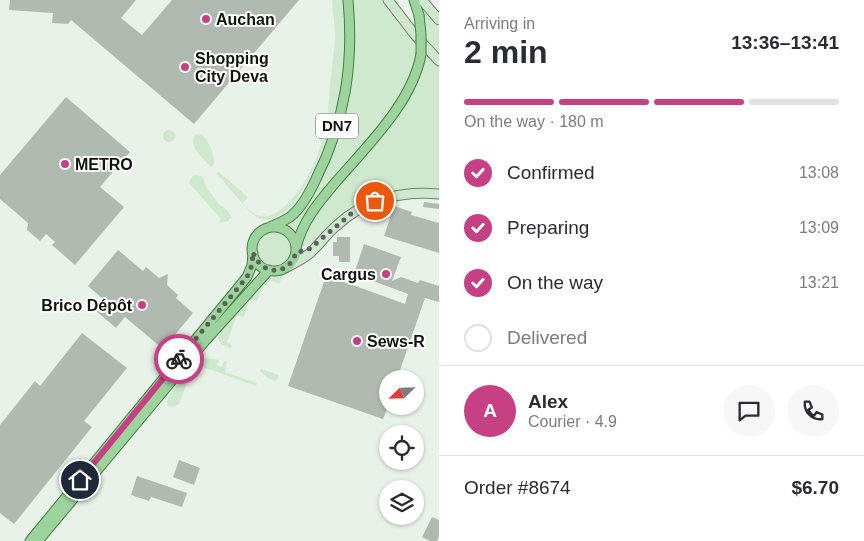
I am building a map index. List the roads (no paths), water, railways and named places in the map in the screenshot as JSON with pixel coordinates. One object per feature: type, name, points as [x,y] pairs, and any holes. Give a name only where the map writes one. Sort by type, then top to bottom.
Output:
[{"type":"main road","name":"DN7","points":[[30,541],[247,277],[252,265],[252,246],[258,233],[286,220],[297,210],[314,182],[326,160],[335,136],[347,80],[350,48],[348,0]]},
{"type":"main road","points":[[388,0],[439,61]]},
{"type":"main road","name":"DN7","points":[[287,267],[292,262],[302,229],[315,207],[380,131],[408,91],[417,71],[421,54],[419,15],[414,0]]},
{"type":"main road","points":[[422,0],[439,20]]},
{"type":"main road","points":[[253,252],[259,264],[275,271],[287,267],[309,254],[334,228],[352,213],[375,201],[410,193],[439,194]]},
{"type":"main road","points":[[270,227],[276,226],[288,231],[295,242],[296,250],[308,250],[324,238]]},
{"type":"main road","points":[[38,541],[205,341],[269,270]]},
{"type":"place","name":"Auchan","points":[[206,19]]},
{"type":"place","name":"Shopping City Deva","points":[[185,67]]},
{"type":"place","name":"METRO","points":[[65,164]]},
{"type":"place","name":"Cargus","points":[[386,274]]},
{"type":"place","name":"Brico Dépôt","points":[[142,305]]},
{"type":"place","name":"Sews-R","points":[[357,341]]}]
